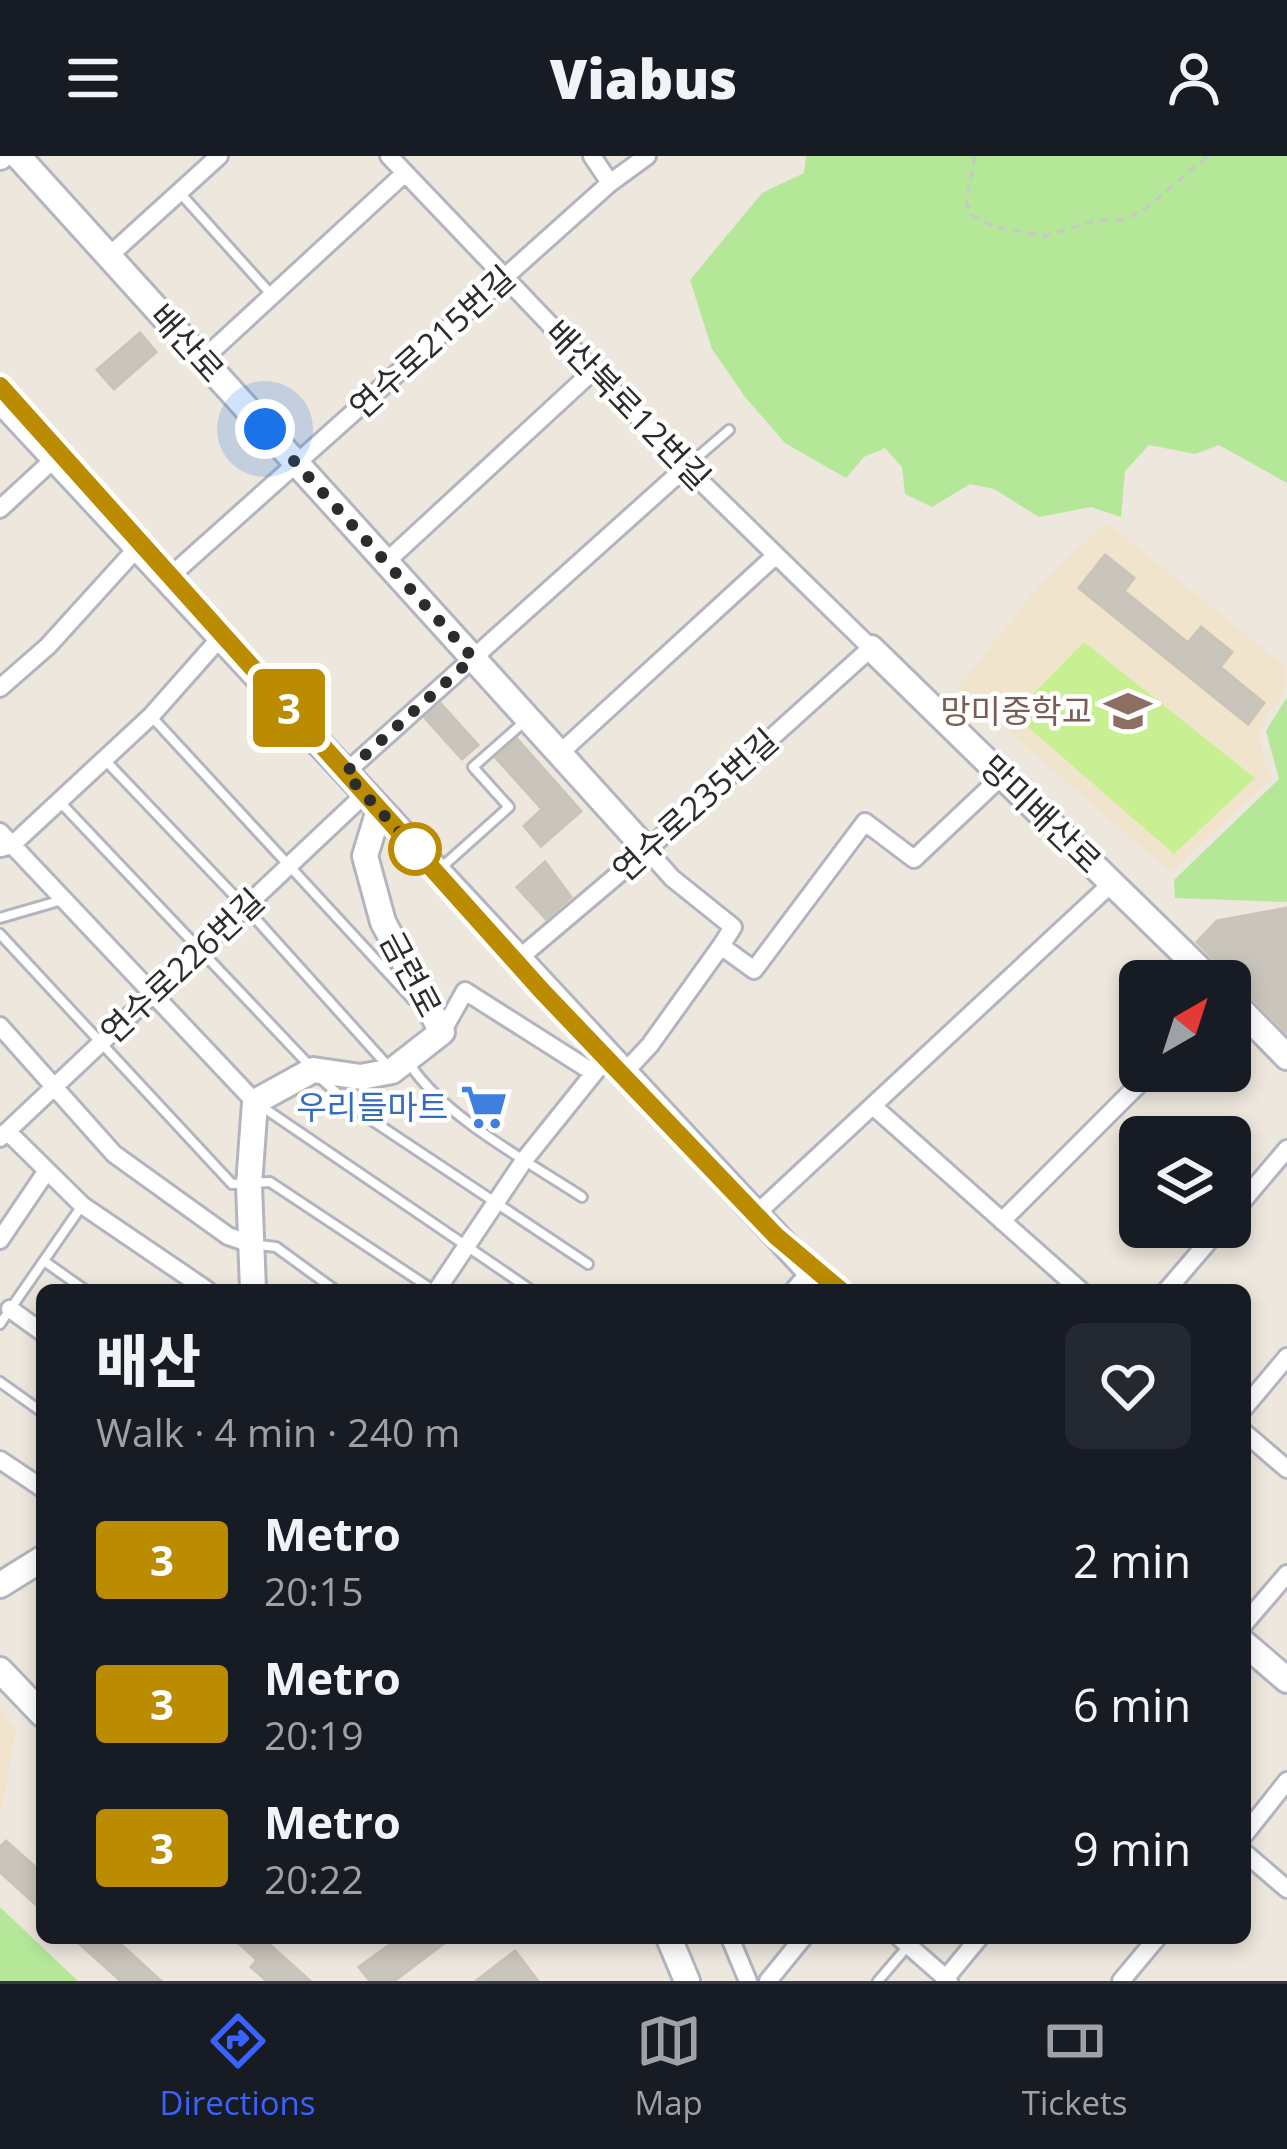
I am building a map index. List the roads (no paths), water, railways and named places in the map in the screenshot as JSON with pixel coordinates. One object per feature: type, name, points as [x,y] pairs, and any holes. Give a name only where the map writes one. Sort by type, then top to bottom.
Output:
[{"type":"street","name":"배산로","points":[[18,156],[647,850]]},
{"type":"street","points":[[109,256],[219,156]]},
{"type":"street","name":"배산북로12번길","points":[[389,156],[686,467],[871,648]]},
{"type":"street","points":[[592,156],[610,183]]},
{"type":"street","name":"연수로215번길","points":[[166,580],[504,276],[647,156]]},
{"type":"street","points":[[202,359],[405,172]]},
{"type":"street","points":[[386,562],[594,370]]},
{"type":"street","points":[[0,400],[517,960],[608,1068],[754,1216],[808,1284]]},
{"type":"street","points":[[0,509],[54,459]]},
{"type":"street","points":[[345,773],[686,467]]},
{"type":"street","points":[[0,688],[48,646],[137,548]]},
{"type":"street","points":[[560,753],[776,555]]},
{"type":"street","points":[[220,638],[151,716],[4,842],[255,1102],[249,1185],[253,1284]]},
{"type":"street","name":"망미배산로","points":[[871,648],[1191,960]]},
{"type":"street","name":"연수로235번길","points":[[517,960],[871,648]]},
{"type":"street","points":[[721,946],[754,970],[865,822],[914,859],[1002,776]]},
{"type":"street","name":"연수로226번길","points":[[4,1135],[290,866],[372,802]]},
{"type":"street","name":"금련로","points":[[372,802],[365,856],[383,922],[442,1032],[399,1065]]},
{"type":"street","points":[[439,1284],[525,1159],[608,1068],[650,1045],[733,927],[672,878],[647,850]]},
{"type":"street","points":[[754,1216],[1112,883]]},
{"type":"street","points":[[442,1032],[465,991],[608,1068]]},
{"type":"street","points":[[1251,1020],[1287,1057]]},
{"type":"street","points":[[0,1026],[114,1154],[227,1236],[251,1244]]},
{"type":"street","points":[[255,1102],[313,1070],[362,1077],[399,1065]]},
{"type":"street","points":[[1002,1221],[1132,1092]]},
{"type":"street","points":[[873,1106],[1073,1284]]},
{"type":"street","points":[[4,1135],[82,1205],[198,1284]]},
{"type":"street","points":[[1251,1191],[1287,1149]]},
{"type":"street","points":[[0,1240],[46,1172]]},
{"type":"street","points":[[1172,1284],[1203,1248]]},
{"type":"street","points":[[5,1317],[36,1330]]},
{"type":"street","points":[[1251,1399],[1287,1357]]},
{"type":"street","points":[[1251,1437],[1287,1469]]},
{"type":"street","points":[[0,1460],[36,1485]]},
{"type":"street","points":[[0,1585],[36,1563]]},
{"type":"street","points":[[1251,1616],[1287,1574]]},
{"type":"street","points":[[1251,1649],[1287,1680]]},
{"type":"street","points":[[0,1670],[36,1708]]},
{"type":"street","points":[[1251,1826],[1287,1781]]},
{"type":"street","points":[[1251,1857],[1287,1889]]},
{"type":"street","points":[[672,1944],[688,1981]]},
{"type":"street","points":[[733,1944],[748,1981]]},
{"type":"street","points":[[768,1981],[798,1944]]},
{"type":"street","points":[[907,1944],[947,1979],[974,1944]]},
{"type":"street","points":[[1121,1981],[1152,1944]]},
{"type":"lane","points":[[179,192],[272,295]]},
{"type":"lane","points":[[686,467],[729,430]]},
{"type":"lane","points":[[151,716],[442,1032]]},
{"type":"lane","points":[[436,872],[509,807],[473,767],[528,719]]},
{"type":"lane","points":[[104,759],[399,1065],[582,1197]]},
{"type":"lane","points":[[58,800],[330,1091],[588,1264]]},
{"type":"lane","points":[[0,918],[64,900]]},
{"type":"lane","points":[[0,934],[232,1184],[270,1182],[426,1284]]},
{"type":"lane","points":[[255,1102],[522,1284]]},
{"type":"lane","points":[[5,1317],[82,1205]]},
{"type":"lane","points":[[251,1244],[276,1247],[327,1284]]},
{"type":"lane","points":[[44,1261],[77,1284]]},
{"type":"lane","points":[[0,1382],[36,1408]]},
{"type":"lane","points":[[878,1981],[902,1944]]},
{"type":"metro line","name":"3","points":[[0,386],[542,991],[776,1236],[833,1284]]},
{"type":"place","name":"망미중학교","points":[[1128,711]]},
{"type":"place","name":"우리들마트","points":[[484,1107]]}]
